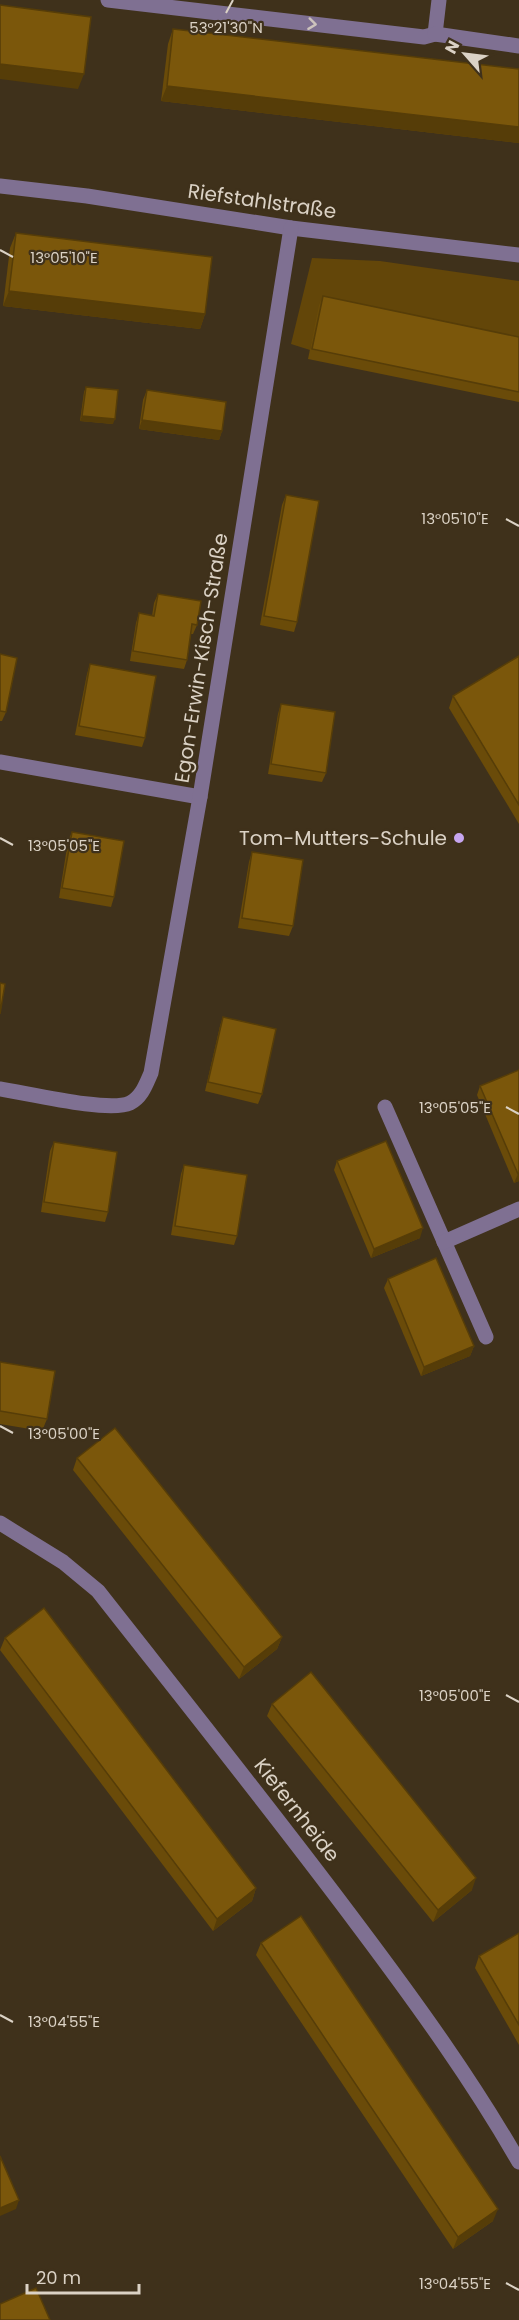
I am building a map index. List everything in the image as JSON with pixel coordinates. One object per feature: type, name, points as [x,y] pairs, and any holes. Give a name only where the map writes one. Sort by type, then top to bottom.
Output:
[{"type":"street","points":[[108,0],[424,37],[435,34],[519,46]]},
{"type":"street","points":[[435,34],[439,0]]},
{"type":"street","name":"Riefstahlstraße","points":[[0,186],[87,196],[291,228],[519,255]]},
{"type":"street","name":"Egon-Erwin-Kisch-Straße","points":[[0,1089],[111,1107],[130,1103],[143,1093],[151,1073],[200,797],[291,228]]},
{"type":"street","points":[[0,762],[200,797]]},
{"type":"street","points":[[385,1107],[486,1336]]},
{"type":"street","points":[[444,1242],[519,1209]]},
{"type":"street","name":"Kiefernheide","points":[[0,1523],[63,1562],[98,1591],[321,1875],[430,2022],[490,2111],[519,2162]]},
{"type":"shaded area","points":[[312,258],[380,261],[519,281],[519,346],[320,306],[310,350],[291,344]]},
{"type":"building","points":[[0,5],[91,17],[84,74],[0,64]]},
{"type":"building","points":[[173,29],[519,69],[519,127],[167,86]]},
{"type":"building","points":[[16,233],[212,257],[205,314],[9,291]]},
{"type":"building","points":[[323,296],[519,337],[519,392],[312,349]]},
{"type":"building","points":[[86,387],[118,390],[115,419],[82,416]]},
{"type":"building","points":[[147,390],[226,402],[222,431],[142,420]]},
{"type":"building","points":[[286,495],[319,501],[297,622],[264,616]]},
{"type":"building","points":[[158,594],[201,601],[197,625],[192,624],[187,660],[133,651],[139,613],[154,616]]},
{"type":"building","points":[[0,654],[17,658],[6,712],[0,711]]},
{"type":"building","points":[[519,656],[519,805],[453,696]]},
{"type":"building","points":[[90,664],[156,676],[145,738],[79,726]]},
{"type":"building","points":[[281,704],[335,712],[326,773],[271,764]]},
{"type":"building","points":[[72,832],[124,841],[114,897],[62,888]]},
{"type":"building","points":[[252,852],[303,860],[293,926],[242,918]]},
{"type":"building","points":[[0,983],[5,984],[0,1014]]},
{"type":"building","points":[[223,1017],[276,1029],[262,1094],[208,1082]]},
{"type":"building","points":[[519,1070],[519,1174],[518,1174],[480,1086]]},
{"type":"building","points":[[386,1141],[423,1228],[374,1249],[337,1161]]},
{"type":"building","points":[[54,1142],[117,1152],[108,1212],[44,1202]]},
{"type":"building","points":[[184,1165],[247,1175],[237,1236],[175,1226]]},
{"type":"building","points":[[436,1258],[474,1346],[424,1367],[388,1279]]},
{"type":"building","points":[[0,1362],[55,1371],[47,1419],[0,1411]]},
{"type":"building","points":[[115,1428],[282,1637],[244,1667],[77,1458]]},
{"type":"building","points":[[44,1608],[256,1888],[217,1919],[5,1638]]},
{"type":"building","points":[[311,1672],[476,1878],[438,1910],[272,1704]]},
{"type":"building","points":[[301,1916],[498,2209],[458,2237],[261,1943]]},
{"type":"building","points":[[519,1933],[519,2025],[479,1956]]},
{"type":"building","points":[[0,2156],[19,2200],[0,2208]]},
{"type":"building","points":[[36,2288],[50,2320],[0,2320],[0,2304]]},
{"type":"place","name":"Tom-Mutters-Schule","points":[[459,838]]}]
